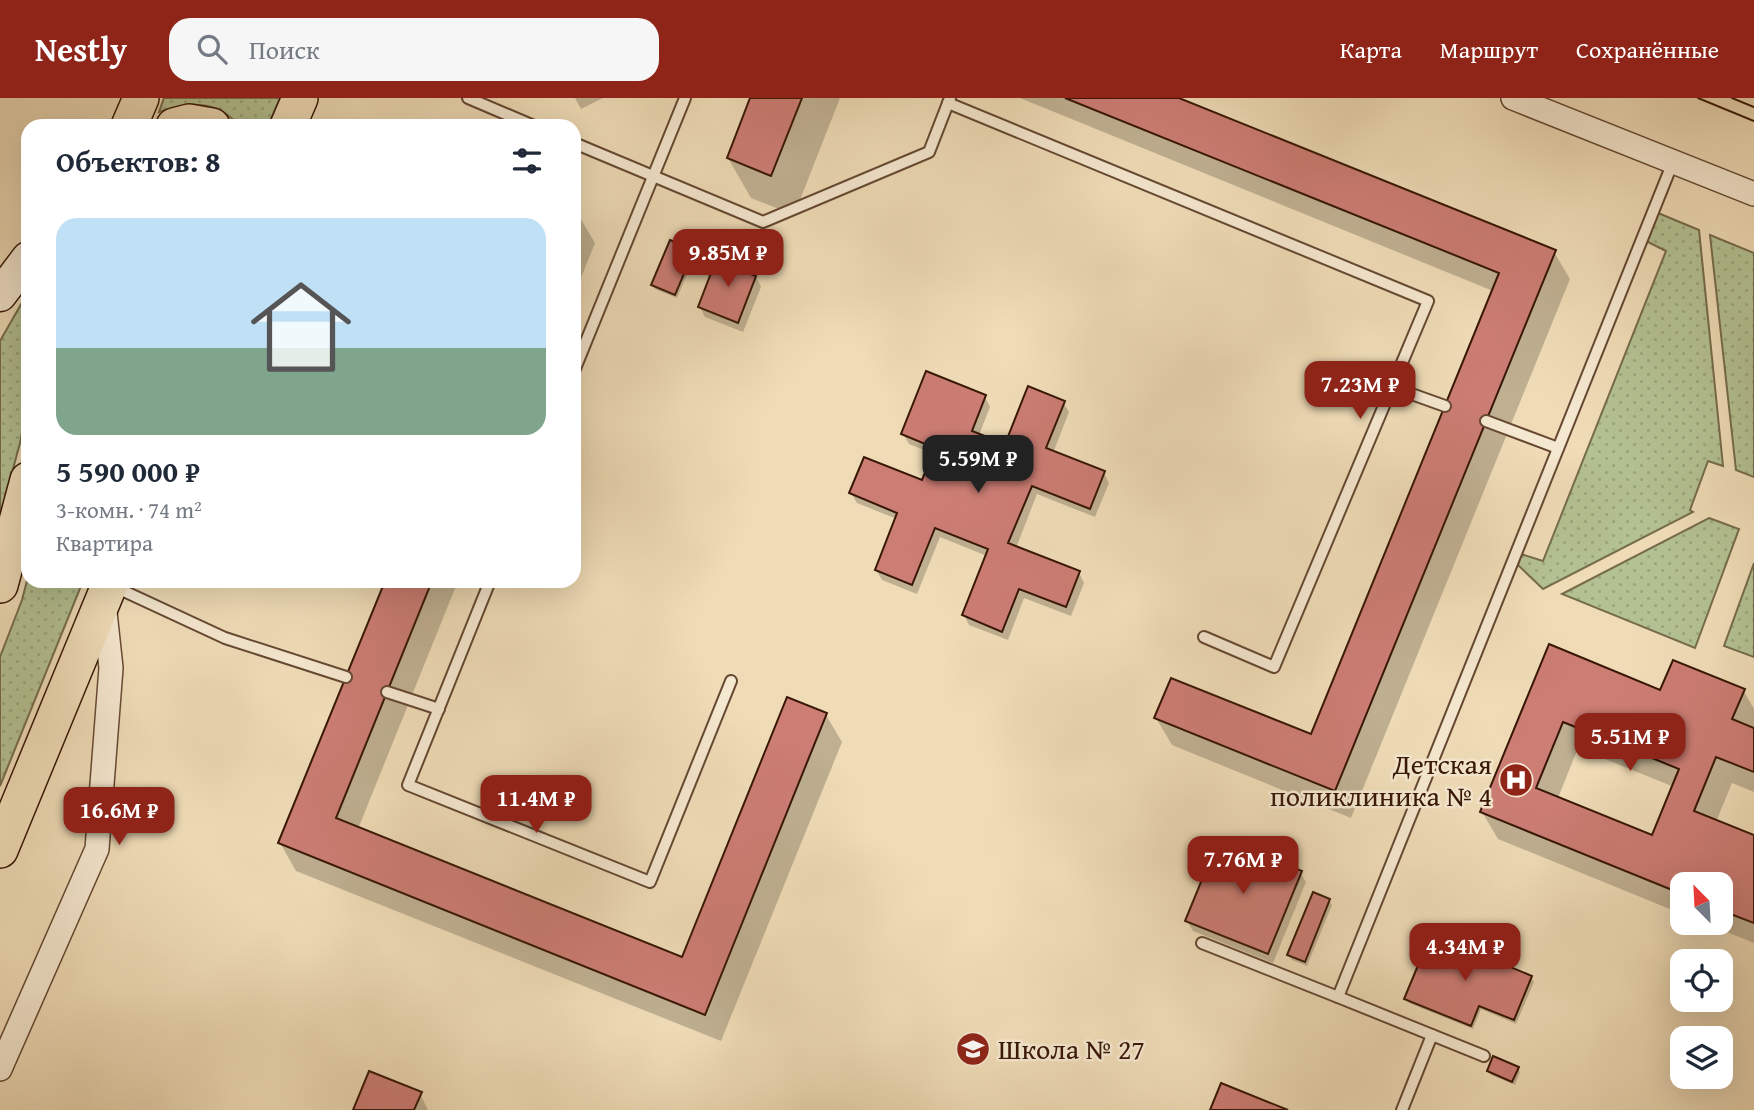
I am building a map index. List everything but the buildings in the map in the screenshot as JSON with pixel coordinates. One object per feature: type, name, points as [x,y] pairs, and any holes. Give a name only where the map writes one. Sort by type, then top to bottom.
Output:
[{"type":"main road","points":[[132,119],[141,98]]},
{"type":"main road","points":[[291,119],[300,98]]},
{"type":"main road","points":[[0,585],[21,506]]},
{"type":"main road","points":[[0,850],[108,588]]},
{"type":"street","points":[[1514,98],[1754,194]]},
{"type":"street","points":[[0,295],[21,267]]},
{"type":"street","points":[[0,1069],[97,849],[111,668],[108,588]]},
{"type":"lane","points":[[468,98],[518,119]]},
{"type":"lane","points":[[581,354],[685,98]]},
{"type":"lane","points":[[581,146],[763,222],[929,152],[949,100],[1428,301],[1274,667],[1205,637]]},
{"type":"lane","points":[[1338,997],[1673,162]]},
{"type":"lane","points":[[1392,387],[1445,406]]},
{"type":"lane","points":[[1486,421],[1558,448]]},
{"type":"lane","points":[[108,588],[225,638],[346,677]]},
{"type":"lane","points":[[487,588],[408,785],[650,882],[731,681]]},
{"type":"lane","points":[[387,692],[439,709]]},
{"type":"lane","points":[[1202,943],[1484,1056]]},
{"type":"lane","points":[[1402,1110],[1432,1035]]},
{"type":"green space","points":[[164,98],[280,98],[271,119],[232,119],[221,111],[202,105],[181,106],[159,112]]},
{"type":"green space","points":[[1658,213],[1699,230],[1723,466],[1708,461],[1690,510],[1693,512],[1543,589],[1518,565],[1521,554],[1543,561],[1666,251],[1646,241]]},
{"type":"green space","points":[[1710,235],[1754,253],[1754,477],[1736,470]]},
{"type":"green space","points":[[21,304],[21,438],[0,517],[0,341]]},
{"type":"green space","points":[[1709,518],[1739,529],[1695,648],[1562,594]]},
{"type":"green space","points":[[1754,563],[1754,657],[1724,646]]},
{"type":"green space","points":[[25,588],[80,588],[0,786],[0,657]]},
{"type":"tram line","points":[[1698,98],[1754,121]]},
{"type":"tram line","points":[[1732,98],[1754,107]]},
{"type":"place","name":"Детская поликлиника № 4","points":[[1516,780]]},
{"type":"place","name":"Школа № 27","points":[[973,1049]]}]
